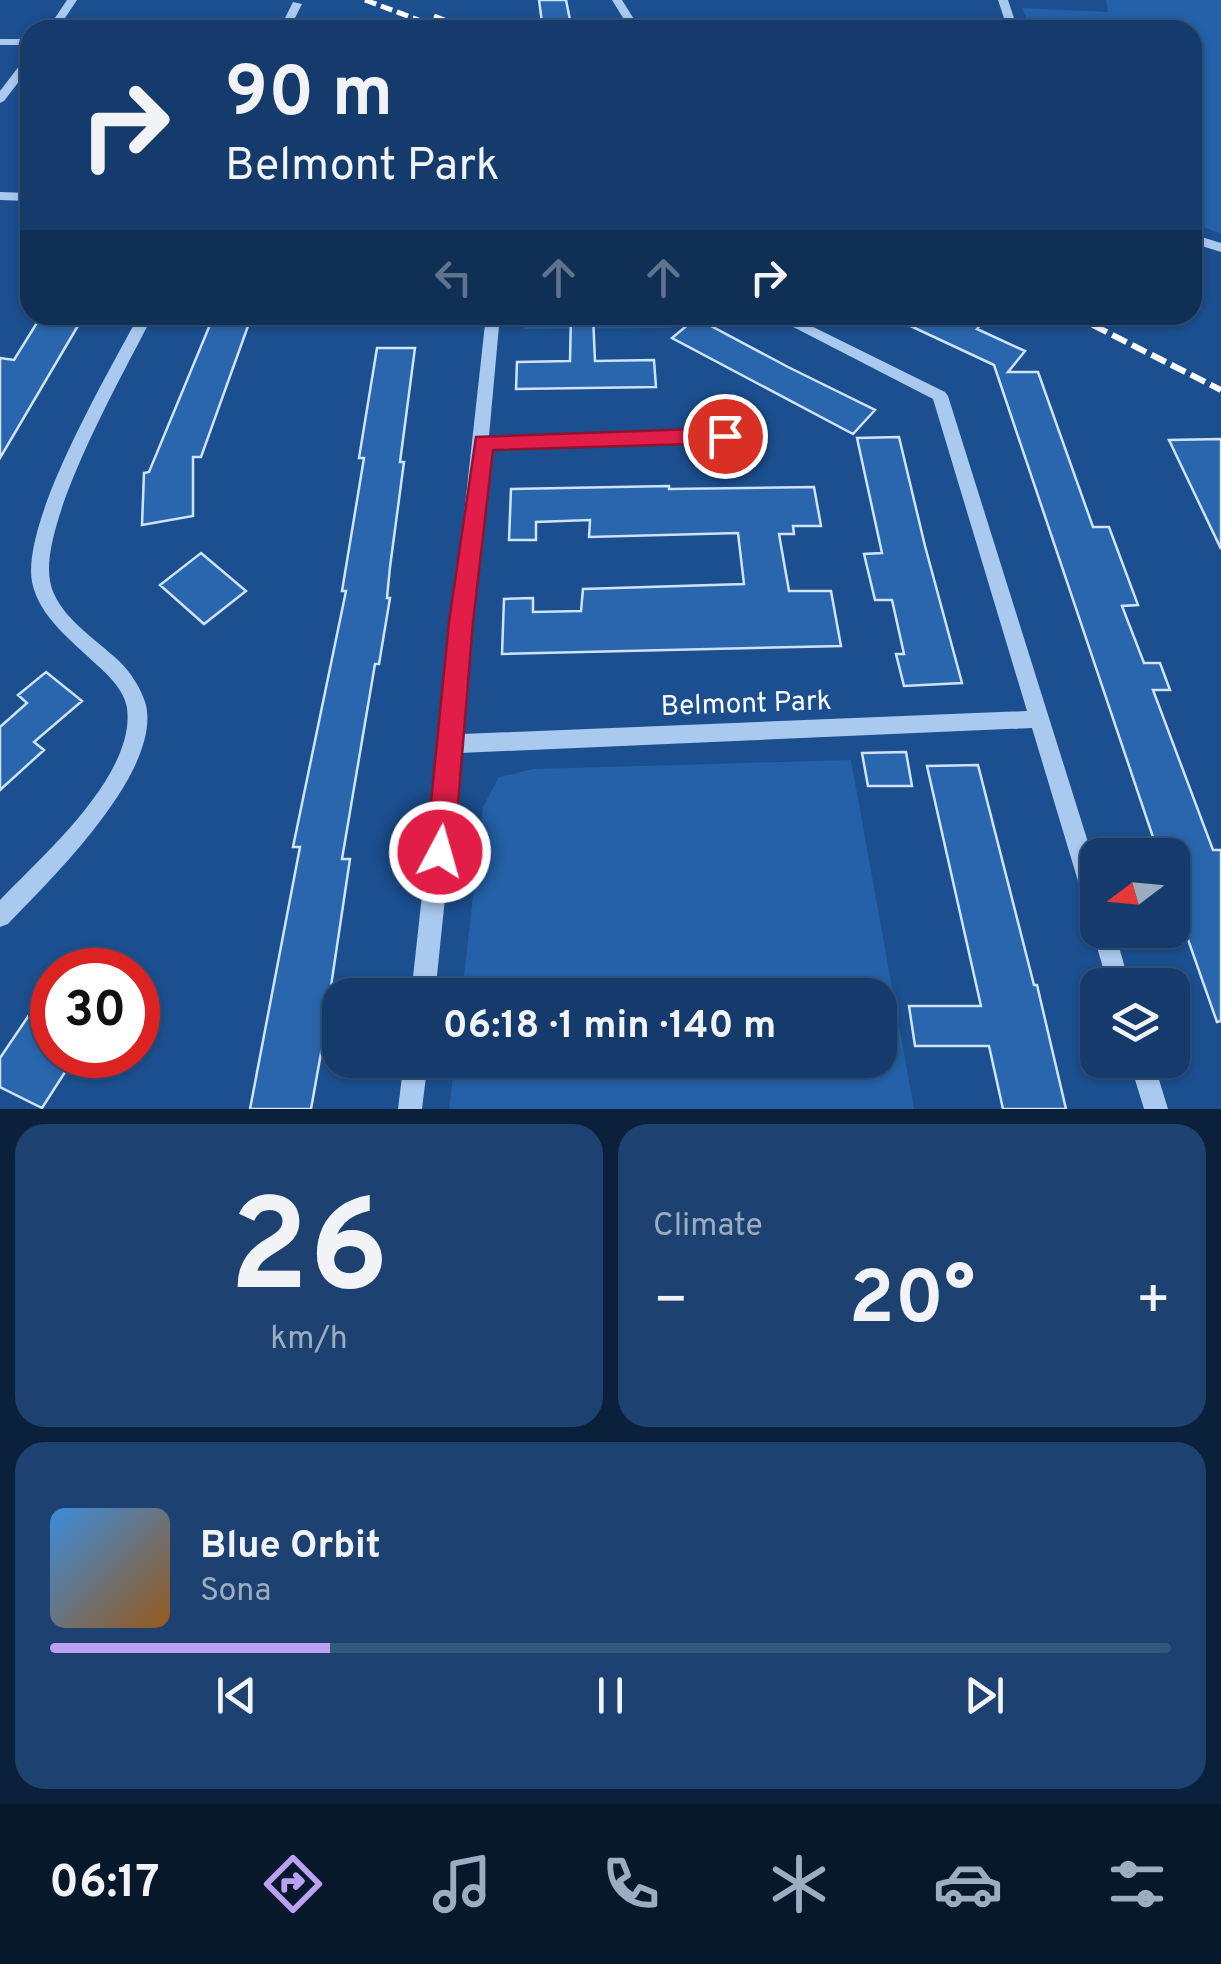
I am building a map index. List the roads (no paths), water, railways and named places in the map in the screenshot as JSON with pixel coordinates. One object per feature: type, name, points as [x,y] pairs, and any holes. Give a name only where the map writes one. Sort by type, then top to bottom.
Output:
[{"type":"street","points":[[289,20],[297,4]]},
{"type":"street","points":[[0,99],[20,72]]},
{"type":"street","points":[[0,916],[119,782],[134,743],[136,707],[126,681],[64,622],[41,582],[41,543],[72,467],[141,325]]},
{"type":"street","points":[[425,978],[452,744],[461,622],[484,442],[492,325]]},
{"type":"street","points":[[797,325],[940,396],[1080,849]]},
{"type":"street","points":[[484,442],[725,436]]},
{"type":"street","name":"Belmont Park","points":[[452,744],[1042,719]]},
{"type":"street","points":[[410,1109],[414,1078]]},
{"type":"street","points":[[1147,1078],[1156,1109]]},
{"type":"railway","points":[[365,0],[418,20]]},
{"type":"railway","points":[[434,16],[444,20]]},
{"type":"railway","points":[[1093,325],[1221,390]]}]
